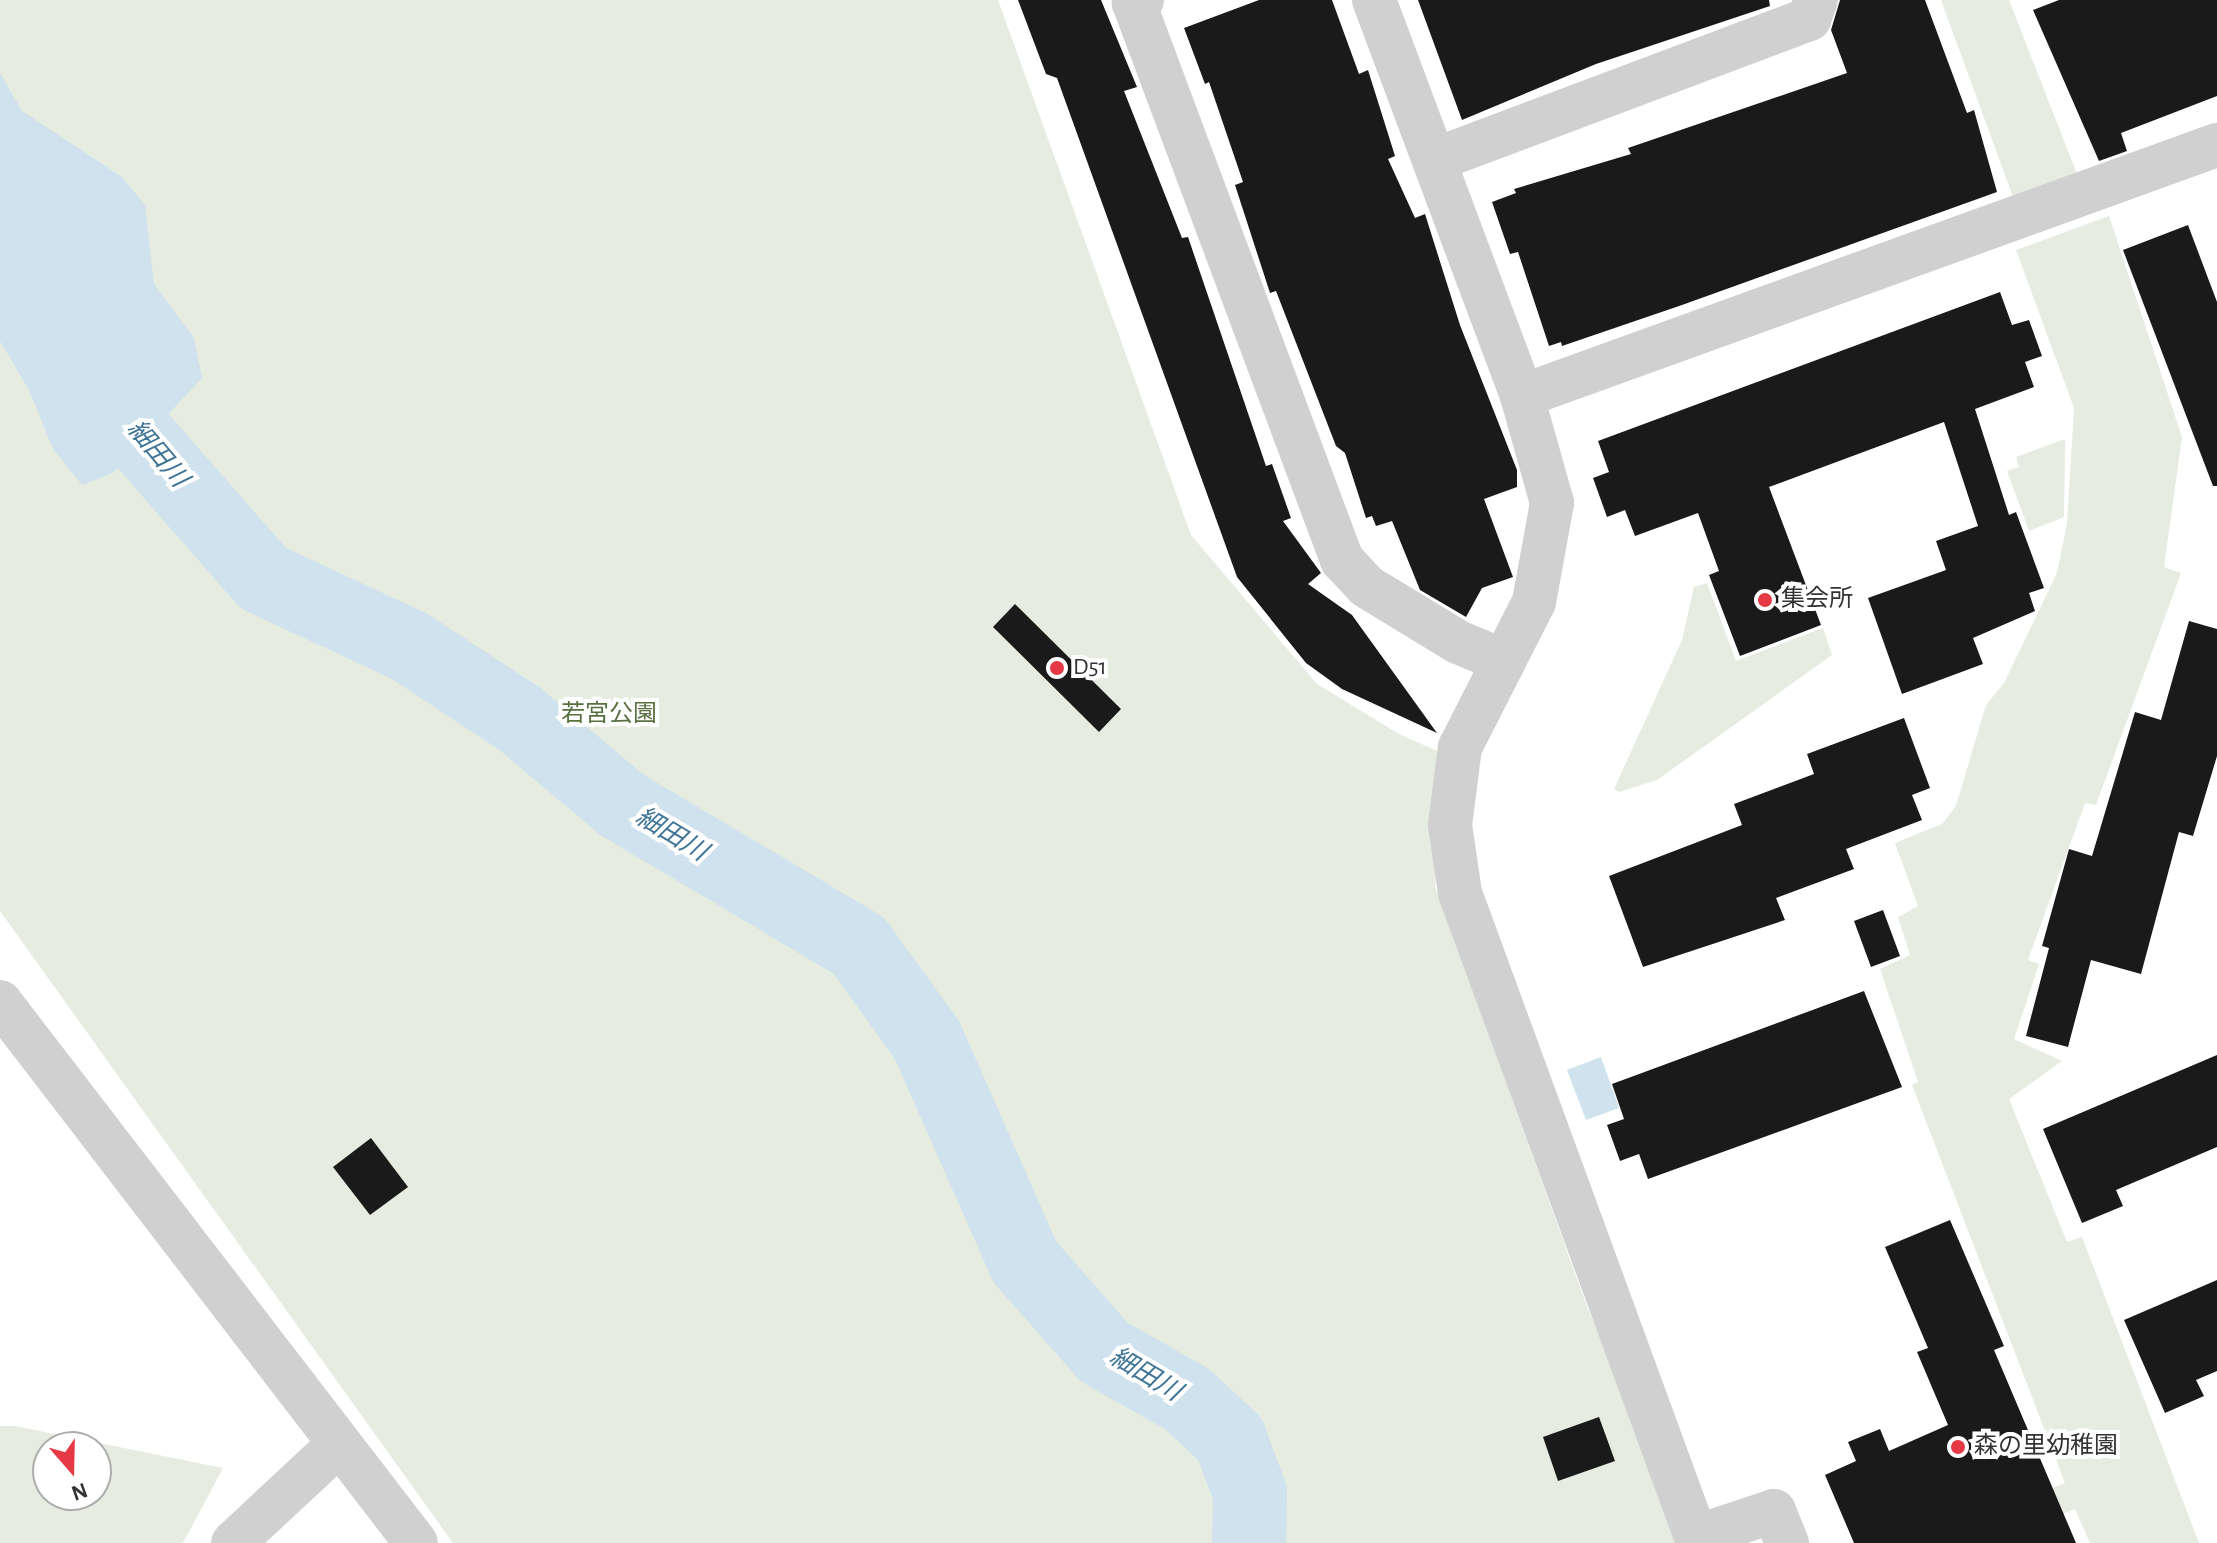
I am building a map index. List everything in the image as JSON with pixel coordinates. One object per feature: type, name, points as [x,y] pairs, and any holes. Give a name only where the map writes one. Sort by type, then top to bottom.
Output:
[{"type":"street","points":[[1142,0],[1134,3],[1342,560],[1366,586],[1458,642],[1501,660]]},
{"type":"street","points":[[1374,0],[1522,396],[1552,503],[1534,602],[1501,660],[1460,747],[1450,825],[1460,893],[1696,1537],[1774,1511],[1787,1543]]},
{"type":"street","points":[[1434,160],[1809,19],[1816,0]]},
{"type":"street","points":[[1522,396],[2212,160]]},
{"type":"street","points":[[0,1002],[416,1543]]},
{"type":"street","points":[[233,1543],[338,1445]]},
{"type":"green space","name":"若宮公園","points":[[0,0],[998,0],[1191,535],[1317,684],[1399,734],[1444,754],[1435,886],[1585,1301],[1683,1543],[453,1543],[0,911]]},
{"type":"green space","points":[[1941,0],[2009,0],[2077,174],[2013,197]]},
{"type":"green space","points":[[2109,216],[2182,437],[2164,567],[2181,573],[2096,805],[2085,803],[2028,960],[2039,964],[2014,1039],[2062,1061],[2009,1099],[2067,1242],[2082,1237],[2199,1543],[2090,1543],[2075,1509],[1993,1543],[1922,1543],[2065,1483],[1912,1085],[1918,1082],[1880,969],[1910,955],[1898,917],[1918,906],[1895,843],[1942,824],[1956,806],[1986,705],[2004,683],[2057,573],[2067,524],[2074,408],[2016,250]]},
{"type":"green space","points":[[2065,439],[2064,517],[2029,531],[2007,471],[2019,467],[2016,457]]},
{"type":"green space","points":[[1707,583],[1736,661],[1823,628],[1832,655],[1657,780],[1619,792],[1614,789],[1682,640],[1694,587]]},
{"type":"green space","points":[[0,1426],[40,1431],[32,1431],[32,1511],[112,1511],[112,1446],[223,1468],[183,1543],[0,1543]]},
{"type":"water","points":[[0,73],[22,111],[122,177],[145,205],[154,284],[194,338],[202,378],[113,473],[82,485],[53,449],[29,390],[0,341]]},
{"type":"water","points":[[1601,1057],[1619,1108],[1586,1120],[1567,1070]]},
{"type":"building","points":[[1018,0],[1101,0],[1137,87],[1124,91],[1182,238],[1188,237],[1266,466],[1272,464],[1291,518],[1283,521],[1321,573],[1308,584],[1352,615],[1437,733],[1342,689],[1306,663],[1237,577],[1057,78],[1046,74]]},
{"type":"building","points":[[1259,0],[1332,0],[1359,74],[1368,70],[1395,156],[1388,159],[1415,218],[1425,214],[1460,325],[1517,470],[1517,487],[1484,499],[1513,577],[1482,588],[1466,617],[1420,590],[1392,521],[1376,526],[1372,516],[1366,518],[1345,453],[1336,446],[1276,291],[1270,293],[1235,185],[1243,182],[1209,82],[1205,84],[1184,28]]},
{"type":"building","points":[[1418,0],[1769,0],[1770,6],[1596,64],[1462,120]]},
{"type":"building","points":[[1840,0],[1925,0],[1967,113],[1974,110],[1997,192],[1682,305],[1562,346],[1561,342],[1549,346],[1518,252],[1510,254],[1492,202],[1516,193],[1514,189],[1631,154],[1628,148],[1847,73],[1831,30]]},
{"type":"building","points":[[2059,0],[2217,0],[2217,96],[2121,133],[2127,151],[2099,161],[2033,10]]},
{"type":"building","points":[[2188,225],[2217,302],[2217,486],[2213,486],[2123,250]]},
{"type":"building","points":[[2000,292],[2012,325],[2029,320],[2042,356],[2025,362],[2034,387],[1975,409],[2009,515],[2016,512],[2044,588],[2029,593],[2035,611],[1973,638],[1983,664],[1902,694],[1868,598],[1946,570],[1936,541],[1978,526],[1944,422],[1769,487],[1821,625],[1740,656],[1709,575],[1719,571],[1698,513],[1635,536],[1625,510],[1607,517],[1593,478],[1609,472],[1598,441]]},
{"type":"building","name":"D51","points":[[1015,604],[1121,709],[1099,732],[993,627]]},
{"type":"building","points":[[2189,621],[2217,629],[2217,756],[2193,836],[2179,832],[2141,974],[2091,960],[2068,1047],[2026,1036],[2049,948],[2042,946],[2069,849],[2092,856],[2135,712],[2161,720]]},
{"type":"building","points":[[1904,718],[1930,788],[1912,795],[1922,820],[1846,849],[1854,869],[1776,898],[1785,920],[1643,967],[1609,876],[1742,825],[1734,804],[1814,774],[1807,754]]},
{"type":"building","points":[[1883,910],[1900,956],[1871,967],[1854,921]]},
{"type":"building","points":[[1864,991],[1902,1087],[1648,1179],[1639,1154],[1620,1161],[1607,1125],[1624,1119],[1612,1084]]},
{"type":"building","points":[[2217,1055],[2217,1147],[2116,1190],[2123,1206],[2082,1223],[2043,1129]]},
{"type":"building","points":[[371,1138],[408,1187],[370,1215],[333,1167]]},
{"type":"building","name":"森の里幼稚園","points":[[1950,1220],[2004,1346],[1994,1350],[2076,1543],[1854,1543],[1825,1475],[1856,1461],[1848,1442],[1880,1429],[1889,1451],[1948,1425],[1917,1352],[1928,1348],[1885,1247]]},
{"type":"building","points":[[2217,1280],[2217,1371],[2196,1380],[2204,1396],[2165,1413],[2124,1320]]},
{"type":"building","points":[[1599,1417],[1615,1461],[1558,1481],[1543,1437]]},
{"type":"waterway","name":"細田川","points":[[0,187],[130,426],[263,578],[409,646],[520,719],[622,805],[859,946],[927,1040],[1025,1262],[1104,1352],[1187,1399],[1230,1439],[1250,1493],[1249,1543]]},
{"type":"place","name":"集会所","points":[[1765,600]]},
{"type":"place","name":"D51","points":[[1057,668]]},
{"type":"place","name":"森の里幼稚園","points":[[1958,1447]]}]
